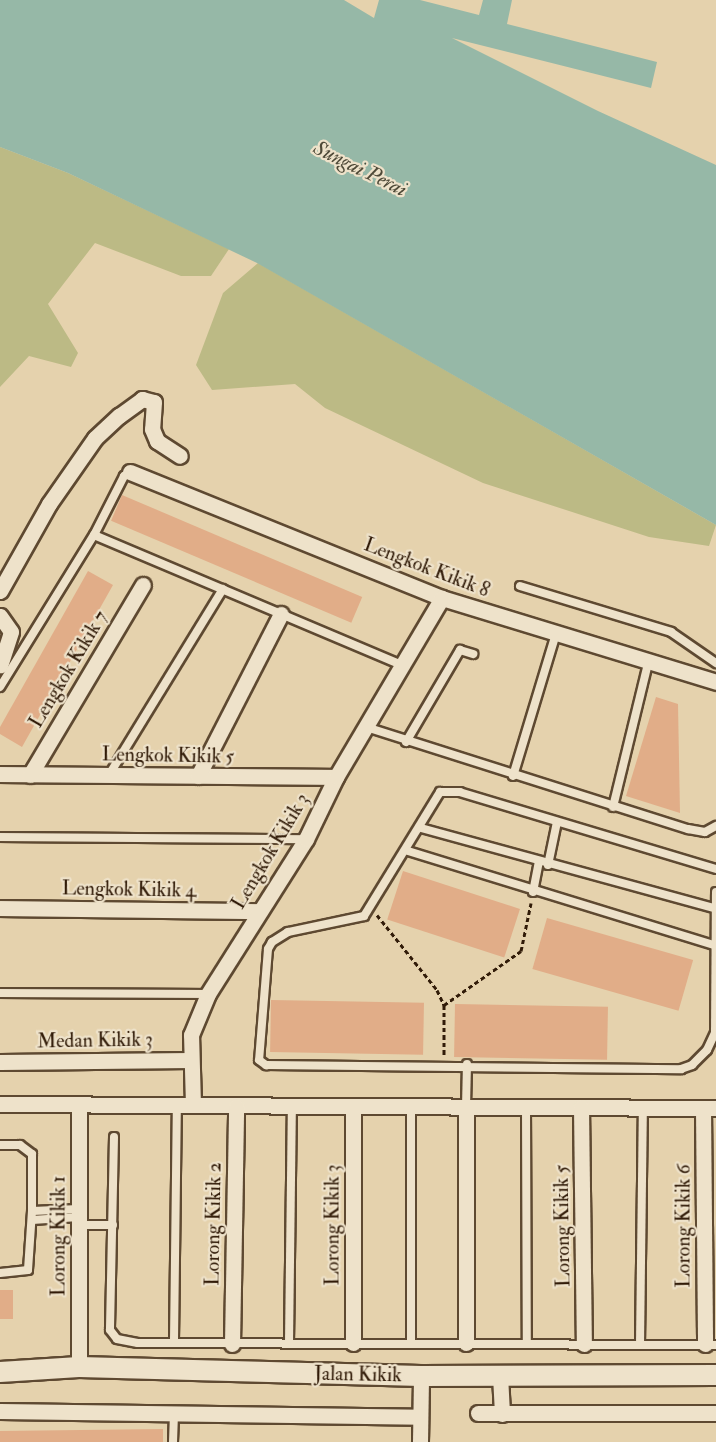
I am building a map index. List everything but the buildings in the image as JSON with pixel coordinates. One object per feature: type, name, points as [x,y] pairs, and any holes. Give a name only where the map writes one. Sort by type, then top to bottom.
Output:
[{"type":"street","points":[[0,591],[49,504],[95,438],[119,416],[142,399],[154,402],[152,429],[157,441],[180,456]]},
{"type":"street","name":"Lengkok Kikik 8","points":[[130,472],[442,598],[716,682]]},
{"type":"street","name":"Lengkok Kikik 7","points":[[30,775],[143,585]]},
{"type":"street","name":"Lengkok Kikik 3","points":[[193,1105],[191,1035],[208,994],[258,911],[306,839],[336,777],[442,598]]},
{"type":"street","points":[[198,776],[281,614]]},
{"type":"street","points":[[0,616],[11,632],[0,665]]},
{"type":"street","name":"Lengkok Kikik 5","points":[[0,774],[336,777]]},
{"type":"street","name":"Lengkok Kikik 4","points":[[0,908],[258,911]]},
{"type":"street","name":"Medan Kikik 3","points":[[0,1062],[191,1060]]},
{"type":"street","points":[[0,1104],[710,1108]]},
{"type":"street","name":"Lorong Kikik 1","points":[[79,1367],[80,1104]]},
{"type":"street","name":"Lorong Kikik 2","points":[[232,1344],[237,1106]]},
{"type":"street","name":"Lorong Kikik 3","points":[[353,1106],[353,1343]]},
{"type":"street","points":[[466,1107],[466,1343]]},
{"type":"street","name":"Lorong Kikik 5","points":[[581,1107],[584,1344]]},
{"type":"street","name":"Lorong Kikik 6","points":[[710,1108],[710,1345]]},
{"type":"street","name":"Jalan Kikik","points":[[0,1372],[79,1367],[422,1376],[716,1375]]},
{"type":"street","points":[[500,1375],[502,1414]]},
{"type":"street","points":[[420,1442],[422,1376]]},
{"type":"street","name":"Jalan Kikik","points":[[0,1411],[174,1411],[420,1417]]},
{"type":"street","points":[[478,1413],[716,1413]]},
{"type":"lane","points":[[0,687],[94,535],[124,476],[130,472]]},
{"type":"lane","points":[[94,535],[402,665]]},
{"type":"lane","points":[[520,586],[670,632],[716,663]]},
{"type":"lane","points":[[109,775],[223,590]]},
{"type":"lane","points":[[513,776],[556,634]]},
{"type":"lane","points":[[406,742],[460,650],[473,654]]},
{"type":"lane","points":[[613,807],[648,663]]},
{"type":"lane","points":[[366,727],[406,742],[613,807],[705,832],[716,826]]},
{"type":"lane","points":[[716,869],[448,791],[433,798],[422,828],[372,909],[364,916],[288,932],[272,942],[268,949],[259,1060],[266,1065],[467,1064],[681,1069],[692,1065],[707,1050],[715,1033],[713,908],[716,892]]},
{"type":"lane","points":[[548,865],[557,822]]},
{"type":"lane","points":[[422,828],[548,865],[713,908]]},
{"type":"lane","points":[[0,837],[306,839]]},
{"type":"lane","points":[[408,851],[533,892],[713,945]]},
{"type":"lane","points":[[533,892],[539,862]]},
{"type":"lane","points":[[0,993],[208,994]]},
{"type":"lane","points":[[466,1107],[467,1064]]},
{"type":"lane","points":[[174,1340],[177,1105]]},
{"type":"lane","points":[[289,1343],[292,1106]]},
{"type":"lane","points":[[411,1106],[411,1344]]},
{"type":"lane","points":[[526,1107],[527,1343]]},
{"type":"lane","points":[[640,1344],[643,1108]]},
{"type":"lane","points":[[114,1137],[110,1330],[117,1339],[138,1343],[174,1340],[232,1344],[710,1345]]},
{"type":"lane","points":[[0,1145],[20,1145],[32,1154],[32,1220],[28,1270],[0,1273]]},
{"type":"lane","points":[[32,1211],[79,1217],[113,1225]]},
{"type":"lane","points":[[32,1220],[79,1217]]},
{"type":"lane","points":[[173,1442],[174,1411]]},
{"type":"path","points":[[444,1005],[520,951],[529,927],[533,892]]},
{"type":"path","points":[[372,909],[437,990],[444,1005],[444,1064]]},
{"type":"shaded area","points":[[0,147],[68,173],[229,249],[211,276],[181,276],[95,243],[48,304],[78,353],[71,367],[29,356],[0,387]]},
{"type":"shaded area","points":[[258,263],[716,525],[709,546],[649,537],[483,483],[325,408],[295,384],[212,390],[196,365],[223,293]]},
{"type":"water","name":"Sungai Perai","points":[[0,0],[344,0],[374,18],[379,0],[420,0],[479,15],[483,0],[512,0],[507,24],[657,62],[651,88],[452,38],[598,111],[716,165],[716,525],[257,263],[68,173],[0,147]]}]
